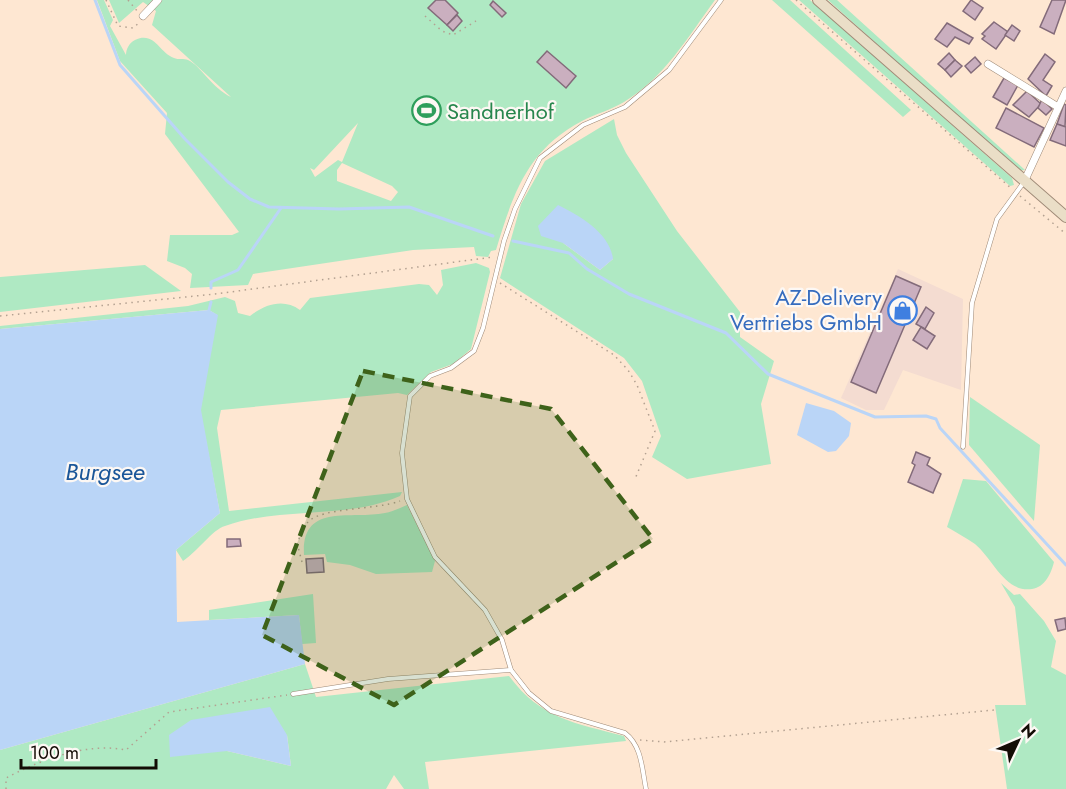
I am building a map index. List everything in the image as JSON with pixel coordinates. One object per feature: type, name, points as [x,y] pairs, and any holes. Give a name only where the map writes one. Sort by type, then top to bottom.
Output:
[{"type":"main road","points":[[818,0],[1066,217]]},
{"type":"street","points":[[143,16],[158,0]]},
{"type":"street","points":[[988,64],[1058,107]]},
{"type":"street","points":[[1024,182],[1066,91]]},
{"type":"lane","points":[[646,789],[641,757],[633,740],[625,734],[551,711],[529,693],[511,670],[502,640],[484,610],[435,557],[407,499],[402,453],[410,396],[430,376],[451,368],[474,351],[483,328],[495,280],[498,257],[515,209],[540,158],[583,125],[625,107],[669,70],[721,0]]},
{"type":"lane","points":[[963,447],[972,303],[997,219],[1024,182]]},
{"type":"lane","points":[[293,694],[388,679],[511,670]]},
{"type":"path","points":[[106,0],[118,26],[133,28],[143,16],[128,0]]},
{"type":"path","points":[[796,0],[1012,190]]},
{"type":"path","points":[[425,16],[442,31],[453,35],[476,21]]},
{"type":"path","points":[[1021,197],[1066,234]]},
{"type":"path","points":[[0,316],[215,294],[498,257]]},
{"type":"path","points":[[495,280],[596,342],[628,370],[656,431],[635,479]]},
{"type":"path","points":[[302,562],[297,543],[307,522],[320,513],[383,507],[407,499]]},
{"type":"path","points":[[6,789],[6,778],[85,749],[108,746],[126,750],[169,712],[293,694]]},
{"type":"path","points":[[633,740],[664,742],[994,710]]},
{"type":"highlighted area","points":[[363,371],[551,409],[653,539],[394,705],[262,635]]},
{"type":"shaded area","points":[[898,269],[963,299],[961,390],[903,370],[884,410],[866,410],[841,398]]},
{"type":"green space","name":"Sandnerhof","points":[[97,0],[104,0],[113,20],[110,26],[126,55],[128,46],[133,41],[142,38],[152,40],[176,59],[186,59],[193,63],[218,88],[231,97],[152,25],[156,11],[143,2],[119,23],[109,0],[715,0],[674,56],[651,81],[624,102],[582,121],[563,133],[535,160],[516,192],[496,250],[491,251],[488,257],[476,256],[474,247],[413,250],[253,274],[248,285],[190,288],[192,274],[185,268],[167,261],[170,235],[232,235],[239,232],[165,134],[167,113],[120,61]],"holes":[[[358,123],[342,162],[338,160],[315,177],[310,168],[314,170]],[[342,163],[392,186],[398,192],[391,201],[337,181],[337,170]]]},
{"type":"green space","points":[[772,0],[790,0],[911,110],[903,117]]},
{"type":"green space","points":[[799,0],[810,0],[1012,178],[1014,185],[1010,186]]},
{"type":"green space","points":[[828,0],[837,0],[1025,170],[1018,171]]},
{"type":"green space","points":[[614,119],[617,135],[626,153],[677,231],[740,312],[740,337],[774,361],[761,404],[771,464],[687,479],[652,457],[661,436],[642,381],[624,358],[500,278],[521,204],[545,161]],"holes":[[[563,243],[613,259],[600,270]]]},
{"type":"green space","points":[[476,263],[489,268],[490,272],[471,349],[453,364],[431,372],[407,395],[398,393],[221,410],[217,428],[229,511],[402,492],[400,496],[358,508],[268,516],[225,526],[183,561],[176,550],[220,513],[200,410],[217,315],[209,310],[0,329],[0,326],[188,306],[225,297],[235,301],[238,313],[250,316],[262,308],[275,304],[288,304],[300,310],[310,298],[419,284],[429,285],[437,295],[443,285],[441,270]]},
{"type":"green space","points":[[145,265],[181,291],[0,312],[0,277]]},
{"type":"green space","points":[[970,397],[1040,445],[1034,521],[969,445]]},
{"type":"green space","points":[[963,479],[986,481],[1054,562],[1049,575],[1040,586],[1023,589],[1014,586],[1000,574],[982,550],[947,527]]},
{"type":"green space","points":[[407,505],[435,561],[432,572],[376,574],[350,565],[327,562],[325,554],[304,555],[305,538],[311,527],[319,520],[344,515],[385,513]]},
{"type":"green space","points":[[1001,583],[1014,595],[1020,594],[1044,621],[1056,641],[1051,667],[1066,675],[1066,789],[1007,789],[995,705],[1026,705],[1015,607]]},
{"type":"green space","points":[[313,594],[316,643],[302,644],[299,615],[209,620],[209,610]]},
{"type":"green space","points":[[305,664],[316,697],[509,676],[534,702],[547,710],[575,723],[624,736],[626,741],[425,762],[429,789],[404,789],[394,775],[386,789],[0,789],[0,750]],"holes":[[[287,735],[291,766],[227,751]]]},
{"type":"water","points":[[558,205],[593,226],[606,241],[613,259],[600,270],[563,243],[541,236],[538,226]]},
{"type":"water","name":"Burgsee","points":[[209,310],[218,315],[201,410],[220,513],[176,550],[177,622],[299,615],[305,664],[0,750],[0,329]]},
{"type":"water","points":[[806,403],[834,411],[851,423],[849,436],[836,451],[828,452],[797,435]]},
{"type":"water","points":[[270,707],[287,735],[291,766],[227,751],[170,757],[169,735],[191,720]]},
{"type":"building","points":[[436,0],[445,0],[458,13],[447,25],[428,8]]},
{"type":"building","points":[[971,0],[983,8],[975,20],[963,11]]},
{"type":"building","points":[[1052,0],[1066,0],[1054,34],[1040,27]]},
{"type":"building","points":[[493,1],[506,13],[502,17],[490,5]]},
{"type":"building","points":[[457,15],[462,21],[453,31],[447,25]]},
{"type":"building","points":[[994,22],[1008,32],[996,49],[982,39],[985,36],[982,34]]},
{"type":"building","points":[[947,23],[973,38],[969,44],[955,37],[947,47],[935,39]]},
{"type":"building","points":[[1012,25],[1020,31],[1014,41],[1005,35]]},
{"type":"building","points":[[547,51],[576,76],[566,88],[537,62]]},
{"type":"building","points":[[949,53],[955,60],[945,70],[938,64]]},
{"type":"building","points":[[1045,54],[1055,62],[1043,80],[1052,86],[1046,96],[1028,79]]},
{"type":"building","points":[[975,57],[981,64],[971,73],[965,66]]},
{"type":"building","points":[[955,60],[962,66],[951,77],[945,70]]},
{"type":"building","points":[[1004,78],[1018,85],[1007,105],[993,97]]},
{"type":"building","points":[[1027,91],[1041,104],[1029,117],[1013,105]]},
{"type":"building","points":[[1042,99],[1052,109],[1046,115],[1038,108]]},
{"type":"building","points":[[1064,104],[1066,105],[1065,127],[1057,124]]},
{"type":"building","points":[[1006,108],[1044,128],[1034,147],[996,128]]},
{"type":"building","points":[[1057,124],[1066,127],[1066,146],[1050,140]]},
{"type":"building","points":[[896,276],[921,287],[876,393],[851,382]]},
{"type":"building","points":[[926,307],[934,313],[925,329],[916,324]]},
{"type":"building","points":[[921,327],[935,336],[927,349],[913,340]]},
{"type":"building","points":[[916,452],[930,458],[927,465],[941,474],[933,493],[908,482],[915,465],[912,463]]},
{"type":"building","points":[[227,539],[240,539],[241,546],[227,547]]},
{"type":"building","points":[[323,558],[324,572],[307,573],[306,559]]},
{"type":"building","points":[[1065,618],[1066,629],[1058,631],[1055,620]]},
{"type":"waterway","points":[[95,0],[120,65],[185,139],[228,182],[250,199],[269,207],[339,209],[409,207],[493,236]]},
{"type":"waterway","points":[[211,288],[211,282],[238,270],[281,208]]},
{"type":"waterway","points":[[513,241],[569,253],[587,269],[629,294],[726,333],[768,374],[875,417],[926,416],[936,419],[940,428],[1066,565]]},
{"type":"waterway","points":[[209,310],[211,302]]},
{"type":"place","name":"Sandnerhof","points":[[426,111]]},
{"type":"place","name":"AZ-Delivery Vertriebs GmbH","points":[[903,310]]}]
